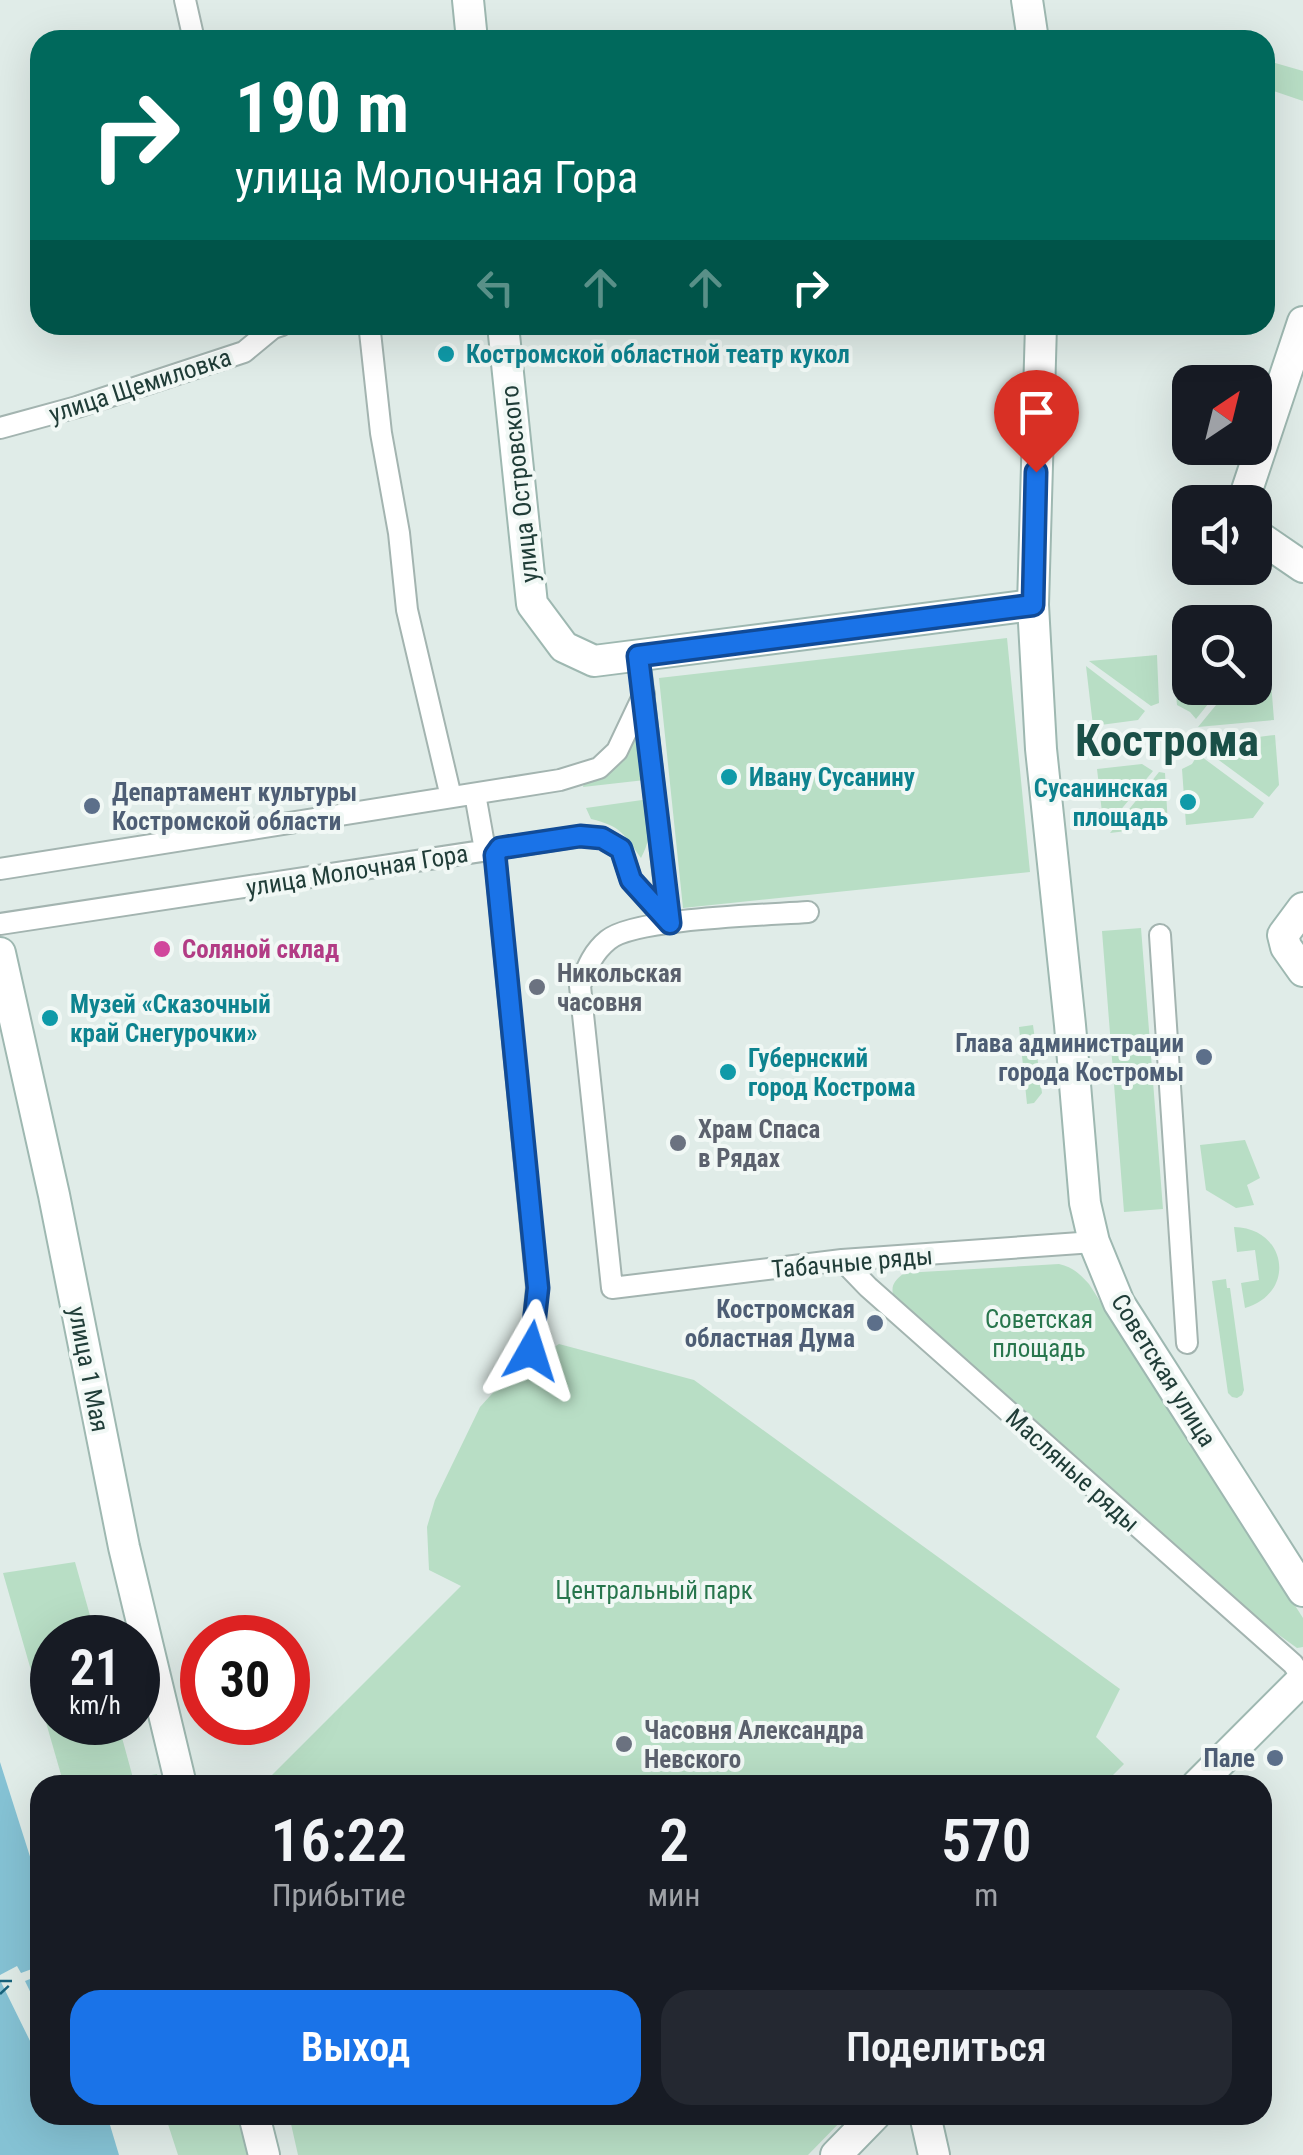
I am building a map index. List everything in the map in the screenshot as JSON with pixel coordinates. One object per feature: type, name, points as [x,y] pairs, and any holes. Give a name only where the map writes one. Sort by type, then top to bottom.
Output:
[{"type":"street","points":[[185,0],[192,30]]},
{"type":"street","points":[[468,0],[471,30]]},
{"type":"street","points":[[1028,0],[1031,30]]},
{"type":"street","name":"улица Щемиловка","points":[[0,428],[244,352],[265,335]]},
{"type":"street","points":[[370,335],[407,610],[451,797]]},
{"type":"street","name":"улица Островского","points":[[504,335],[532,604],[564,647],[594,661],[1033,605]]},
{"type":"street","points":[[1033,605],[1041,335]]},
{"type":"street","points":[[1249,485],[1298,336]]},
{"type":"street","points":[[1272,546],[1303,568]]},
{"type":"street","name":"Советская улица","points":[[1033,605],[1054,890],[1085,1203],[1094,1242],[1119,1304],[1303,1591]]},
{"type":"street","points":[[638,656],[670,923],[808,912]]},
{"type":"street","points":[[0,869],[560,780],[599,768],[617,750],[644,694]]},
{"type":"street","points":[[474,794],[495,855],[538,1288],[531,1351]]},
{"type":"street","name":"улица Молочная Гора","points":[[0,924],[580,836],[602,838],[621,849],[631,880],[670,923]]},
{"type":"street","points":[[1303,908],[1283,935],[1286,947],[1303,971]]},
{"type":"street","name":"Табачные ряды","points":[[670,923],[626,930],[609,938],[589,960],[580,986],[612,1288],[842,1260],[1094,1242]]},
{"type":"street","name":"Советская улица","points":[[1160,935],[1187,1343]]},
{"type":"street","name":"улица 1 Мая","points":[[0,953],[54,1195],[124,1547],[178,1775]]},
{"type":"street","name":"Масляные ряды","points":[[842,1260],[1293,1664],[1303,1679]]},
{"type":"street","points":[[1207,1775],[1303,1679]]},
{"type":"street","points":[[256,2125],[264,2155]]},
{"type":"street","points":[[836,2155],[865,2125]]},
{"type":"street","points":[[927,2125],[934,2155]]},
{"type":"green space","points":[[1275,63],[1303,71],[1303,101],[1275,91]]},
{"type":"green space","points":[[1007,638],[1030,872],[683,908],[659,678]]},
{"type":"green space","points":[[1157,655],[1159,703],[1151,706],[1089,661]]},
{"type":"green space","points":[[1086,666],[1145,711],[1138,720],[1093,726]]},
{"type":"green space","points":[[1272,695],[1274,720],[1198,727],[1216,705],[1272,705]]},
{"type":"green space","points":[[1177,705],[1207,705],[1196,719]]},
{"type":"green space","points":[[639,730],[645,780],[583,787],[584,783]]},
{"type":"green space","points":[[1275,735],[1279,785],[1269,797],[1201,747],[1201,744]]},
{"type":"green space","points":[[1198,754],[1264,803],[1253,818],[1186,825],[1182,769],[1192,764]]},
{"type":"green space","points":[[1142,764],[1153,771],[1104,830],[1097,769]]},
{"type":"green space","points":[[1159,772],[1165,773],[1168,826],[1110,833]]},
{"type":"green space","points":[[649,799],[650,829],[641,858],[621,832],[591,819],[586,808]]},
{"type":"green space","points":[[1141,928],[1163,1209],[1124,1212],[1102,931]]},
{"type":"green space","points":[[1033,1025],[1042,1093],[1034,1103],[1027,1104],[1019,1027]]},
{"type":"green space","points":[[1245,1140],[1260,1178],[1247,1185],[1254,1205],[1236,1208],[1206,1190],[1200,1145]]},
{"type":"green space","points":[[1234,1227],[1252,1230],[1265,1238],[1279,1262],[1273,1289],[1245,1308],[1241,1283],[1259,1280],[1255,1250],[1237,1252]]},
{"type":"green space","name":"Советская площадь","points":[[1059,1264],[1076,1271],[1089,1284],[1303,1618],[1303,1647],[1297,1648],[1250,1614],[893,1294],[894,1284],[904,1273]]},
{"type":"green space","points":[[1226,1279],[1244,1390],[1237,1398],[1228,1393],[1212,1281]]},
{"type":"green space","name":"Центральный парк","points":[[559,1344],[694,1380],[1120,1689],[1096,1737],[1124,1764],[1113,1775],[272,1775],[302,1745],[310,1745],[310,1737],[461,1586],[429,1570],[427,1527],[435,1500],[480,1407],[510,1374]]},
{"type":"green space","points":[[75,1562],[90,1615],[30,1615],[30,1667],[3,1573]]},
{"type":"green space","points":[[52,1745],[124,1745],[132,1775],[61,1775]]},
{"type":"green space","points":[[168,2125],[244,2125],[251,2155],[178,2155]]},
{"type":"green space","points":[[291,2125],[837,2125],[808,2155],[298,2155]]},
{"type":"water","points":[[0,1762],[30,1856],[30,2125],[110,2125],[119,2155],[0,2155]]},
{"type":"pier","points":[[17,1966],[21,1973],[30,1970],[30,1979],[25,1981],[30,1991],[30,2041],[0,1980],[0,1975]]},
{"type":"ferry route","points":[[0,1981],[12,1981]]},
{"type":"ferry route","points":[[0,1994],[14,1981]]},
{"type":"place","name":"Костромской областной театр кукол","points":[[446,354]]},
{"type":"place","name":"Ивану Сусанину","points":[[729,777]]},
{"type":"place","name":"Сусанинская площадь","points":[[1188,802]]},
{"type":"place","name":"Департамент культуры Костромской области","points":[[92,806]]},
{"type":"place","name":"Соляной склад","points":[[162,949]]},
{"type":"place","name":"Никольская часовня","points":[[537,987]]},
{"type":"place","name":"Музей «Сказочный край Снегурочки»","points":[[50,1018]]},
{"type":"place","name":"Глава администрации города Костромы","points":[[1204,1057]]},
{"type":"place","name":"Губернский город Кострома","points":[[728,1072]]},
{"type":"place","name":"Храм Спаса в Рядах","points":[[678,1143]]},
{"type":"place","name":"Костромская областная Дума","points":[[875,1323]]},
{"type":"place","name":"Часовня Александра Невского","points":[[624,1744]]},
{"type":"place","name":"Пале","points":[[1275,1758]]},
{"type":"district","name":"Кострома","points":[[1167,740]]},
{"type":"route","points":[[531,1351],[538,1288],[495,855],[500,848],[580,836],[602,838],[621,849],[631,880],[670,923],[638,656],[1033,605],[1036,472]]}]
